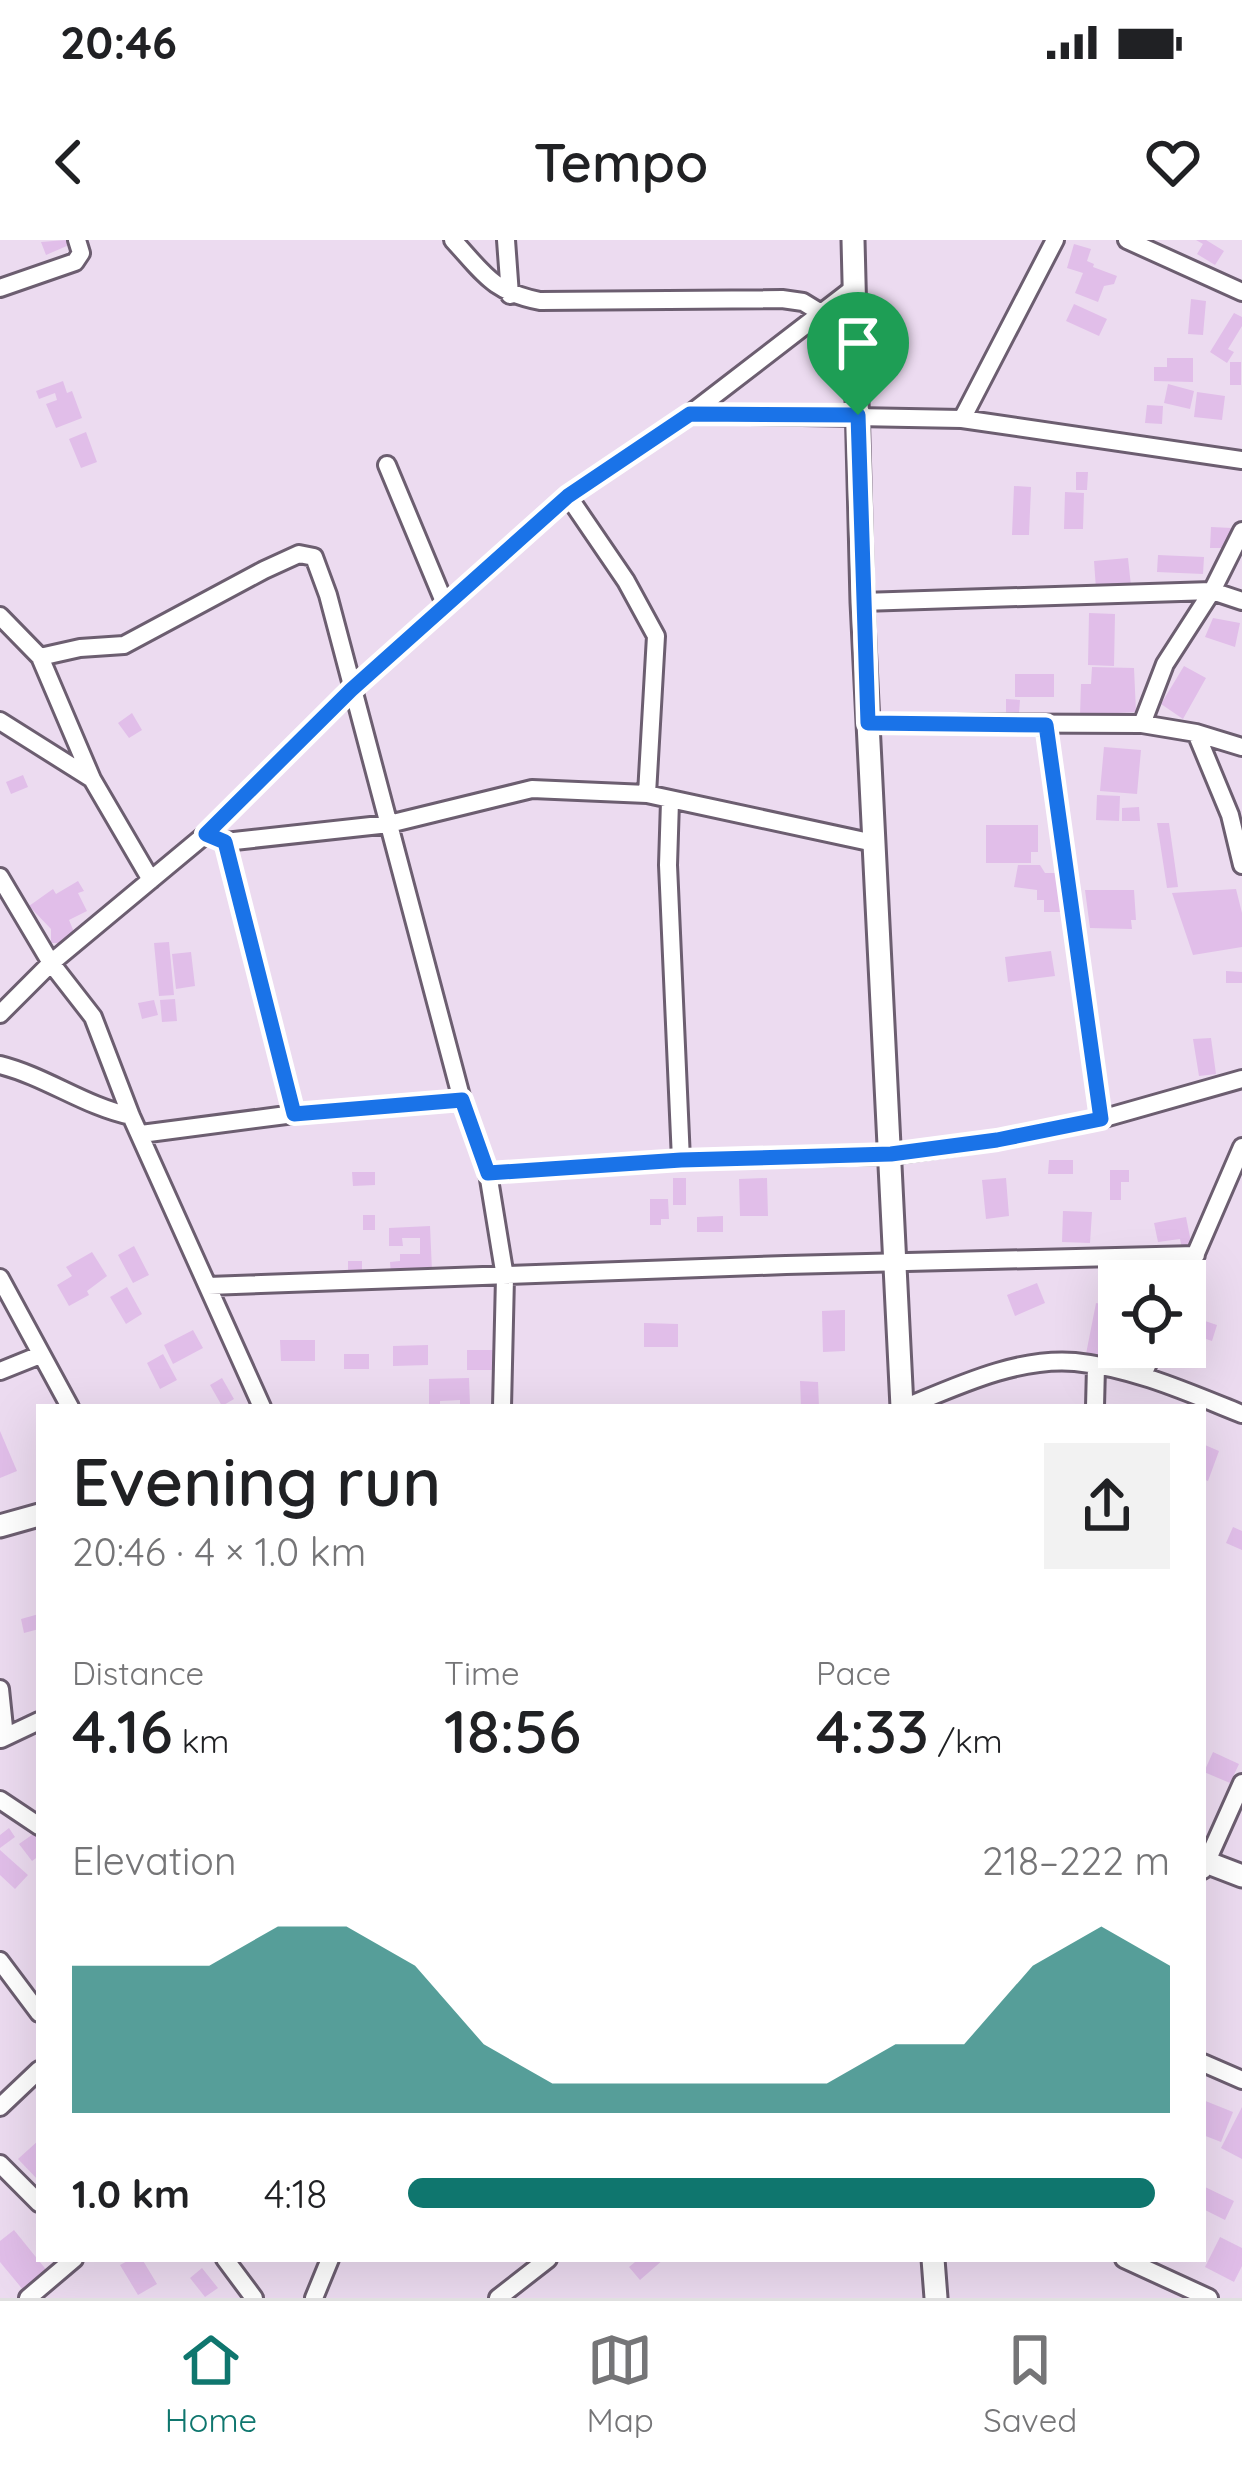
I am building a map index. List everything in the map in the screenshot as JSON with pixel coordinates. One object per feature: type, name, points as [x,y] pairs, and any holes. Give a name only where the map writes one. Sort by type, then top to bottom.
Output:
[{"type":"street","points":[[0,288],[75,262],[81,253],[77,240]]},
{"type":"street","points":[[453,240],[484,275],[510,295],[540,301],[782,299],[802,302],[821,313]]},
{"type":"street","points":[[506,240],[510,295]]},
{"type":"street","points":[[853,240],[862,602],[904,1404]]},
{"type":"street","points":[[962,419],[1055,240]]},
{"type":"street","points":[[1126,240],[1242,292]]},
{"type":"street","points":[[0,1014],[51,962],[206,834],[351,690],[568,496],[690,414],[855,287]]},
{"type":"street","points":[[690,414],[962,419],[1242,460]]},
{"type":"street","points":[[387,465],[445,604]]},
{"type":"street","points":[[568,496],[626,581],[656,636],[647,794]]},
{"type":"street","points":[[1142,724],[1165,664],[1212,591],[1242,531]]},
{"type":"street","points":[[40,657],[124,645],[299,554],[314,557],[462,1100],[488,1173],[505,1277],[502,1404]]},
{"type":"street","points":[[862,602],[1212,591],[1242,602]]},
{"type":"street","points":[[0,616],[40,657],[92,779],[151,880]]},
{"type":"street","points":[[0,721],[92,779]]},
{"type":"street","points":[[868,723],[1142,724],[1242,747]]},
{"type":"street","points":[[1046,725],[1101,1119]]},
{"type":"street","points":[[1196,733],[1230,815],[1242,865]]},
{"type":"street","points":[[206,834],[225,842],[389,824],[532,789],[647,794],[874,843]]},
{"type":"street","points":[[670,800],[668,888],[681,1160]]},
{"type":"street","points":[[225,842],[294,1114]]},
{"type":"street","points":[[0,877],[51,962],[93,1017],[130,1116],[261,1404]]},
{"type":"street","points":[[0,1065],[49,1080],[102,1110],[130,1116]]},
{"type":"street","points":[[488,1173],[681,1160],[891,1154],[997,1140],[1101,1119],[1242,1079]]},
{"type":"street","points":[[141,1134],[294,1114],[462,1100]]},
{"type":"street","points":[[1194,1260],[1234,1187],[1242,1147]]},
{"type":"street","points":[[208,1286],[786,1264],[1196,1255]]},
{"type":"street","points":[[0,1278],[68,1404]]},
{"type":"street","points":[[0,1371],[40,1355]]},
{"type":"street","points":[[911,1404],[970,1380],[1046,1363],[1143,1375],[1242,1414]]},
{"type":"street","points":[[1095,1404],[1096,1366]]},
{"type":"street","points":[[1143,1375],[1146,1368]]},
{"type":"street","points":[[0,1526],[36,1516]]},
{"type":"street","points":[[0,1688],[3,1738],[36,1722]]},
{"type":"street","points":[[1206,1860],[1242,1783]]},
{"type":"street","points":[[0,1800],[36,1824]]},
{"type":"street","points":[[1206,1865],[1242,1876]]},
{"type":"street","points":[[0,1961],[36,2009]]},
{"type":"street","points":[[1206,2064],[1242,2080]]},
{"type":"street","points":[[0,2108],[36,2073]]},
{"type":"street","points":[[0,2164],[36,2200]]},
{"type":"street","points":[[28,2298],[70,2262]]},
{"type":"street","points":[[227,2262],[245,2295]]},
{"type":"street","points":[[314,2298],[329,2262]]},
{"type":"street","points":[[498,2298],[544,2262]]},
{"type":"street","points":[[933,2262],[936,2298]]},
{"type":"street","points":[[1131,2262],[1209,2298]]},
{"type":"building","points":[[66,240],[69,245],[46,255],[41,242]]},
{"type":"building","points":[[1196,240],[1206,240],[1224,251],[1215,265],[1197,254],[1203,244]]},
{"type":"building","points":[[1074,244],[1091,249],[1087,261],[1093,267],[1117,276],[1114,284],[1104,286],[1098,302],[1075,293],[1083,273],[1067,268]]},
{"type":"building","points":[[1191,299],[1206,301],[1203,335],[1188,334]]},
{"type":"building","points":[[1074,304],[1107,319],[1099,336],[1066,321]]},
{"type":"building","points":[[1234,313],[1242,317],[1242,326],[1228,349],[1234,352],[1227,363],[1210,352]]},
{"type":"building","points":[[1167,358],[1193,358],[1193,382],[1154,381],[1154,367],[1167,367]]},
{"type":"building","points":[[1230,362],[1241,362],[1241,385],[1230,385]]},
{"type":"building","points":[[63,381],[82,418],[56,428],[46,404],[57,400],[55,393],[39,399],[36,391]]},
{"type":"building","points":[[1168,384],[1194,391],[1190,409],[1164,403]]},
{"type":"building","points":[[1197,392],[1225,396],[1222,420],[1194,417]]},
{"type":"building","points":[[1147,405],[1163,406],[1162,424],[1145,423]]},
{"type":"building","points":[[86,432],[97,462],[81,468],[69,439]]},
{"type":"building","points":[[1076,472],[1088,472],[1087,490],[1076,490]]},
{"type":"building","points":[[1014,486],[1031,487],[1029,535],[1012,535]]},
{"type":"building","points":[[1065,492],[1084,493],[1083,529],[1064,529]]},
{"type":"building","points":[[1211,527],[1232,528],[1231,548],[1210,548]]},
{"type":"building","points":[[1158,555],[1204,557],[1203,574],[1157,572]]},
{"type":"building","points":[[1128,558],[1131,586],[1096,589],[1094,561]]},
{"type":"building","points":[[1089,613],[1115,614],[1114,666],[1088,665]]},
{"type":"building","points":[[1213,618],[1240,623],[1235,647],[1205,637]]},
{"type":"building","points":[[1184,666],[1206,678],[1183,719],[1161,704]]},
{"type":"building","points":[[1092,667],[1134,668],[1136,712],[1080,715],[1081,684],[1091,684]]},
{"type":"building","points":[[1015,674],[1054,674],[1054,697],[1015,697]]},
{"type":"building","points":[[1006,699],[1020,700],[1019,714],[1006,714]]},
{"type":"building","points":[[132,713],[142,730],[129,738],[118,723]]},
{"type":"building","points":[[1104,747],[1141,750],[1137,794],[1100,791]]},
{"type":"building","points":[[23,775],[28,787],[11,794],[6,782]]},
{"type":"building","points":[[1097,795],[1120,796],[1119,821],[1096,820]]},
{"type":"building","points":[[1139,807],[1140,821],[1122,821],[1122,808]]},
{"type":"building","points":[[1157,823],[1169,823],[1178,887],[1167,888]]},
{"type":"building","points":[[986,825],[1038,825],[1038,852],[1031,852],[1031,863],[986,863]]},
{"type":"building","points":[[1018,865],[1040,865],[1045,873],[1062,873],[1064,912],[1044,912],[1044,900],[1037,900],[1037,890],[1014,887]]},
{"type":"building","points":[[78,881],[87,911],[69,920],[74,932],[62,943],[51,943],[51,929],[29,906],[53,889],[56,894]]},
{"type":"building","points":[[1236,889],[1242,947],[1193,955],[1172,893]]},
{"type":"building","points":[[1085,890],[1134,890],[1132,929],[1090,928]]},
{"type":"building","points":[[169,942],[174,995],[159,996],[154,943]]},
{"type":"building","points":[[1051,951],[1055,976],[1008,982],[1005,957]]},
{"type":"building","points":[[191,952],[195,986],[176,989],[172,954]]},
{"type":"building","points":[[1226,971],[1242,972],[1242,983],[1226,983]]},
{"type":"building","points":[[175,999],[177,1021],[162,1022],[160,1000]]},
{"type":"building","points":[[154,1000],[158,1015],[142,1019],[138,1003]]},
{"type":"building","points":[[1211,1038],[1216,1074],[1199,1076],[1193,1039]]},
{"type":"building","points":[[1049,1160],[1073,1160],[1073,1174],[1048,1174]]},
{"type":"building","points":[[1110,1170],[1129,1170],[1129,1182],[1121,1182],[1121,1200],[1110,1200]]},
{"type":"building","points":[[352,1172],[375,1172],[375,1185],[353,1186]]},
{"type":"building","points":[[673,1178],[686,1178],[686,1205],[673,1205]]},
{"type":"building","points":[[767,1178],[768,1216],[740,1216],[739,1179]]},
{"type":"building","points":[[1006,1178],[1009,1216],[986,1219],[982,1180]]},
{"type":"building","points":[[650,1199],[668,1199],[669,1219],[661,1219],[661,1225],[650,1225]]},
{"type":"building","points":[[1063,1211],[1092,1212],[1090,1243],[1062,1242]]},
{"type":"building","points":[[363,1215],[375,1215],[375,1230],[363,1230]]},
{"type":"building","points":[[723,1216],[723,1232],[697,1232],[697,1217]]},
{"type":"building","points":[[1186,1217],[1192,1247],[1182,1249],[1180,1239],[1158,1242],[1154,1223]]},
{"type":"building","points":[[430,1226],[432,1271],[391,1275],[390,1262],[400,1261],[400,1254],[420,1254],[420,1238],[402,1238],[403,1246],[389,1246],[389,1228]]},
{"type":"building","points":[[134,1246],[149,1275],[133,1283],[118,1255]]},
{"type":"building","points":[[92,1252],[107,1276],[87,1291],[89,1295],[69,1306],[57,1285],[72,1276],[66,1267]]},
{"type":"building","points":[[348,1261],[362,1261],[362,1277],[348,1277]]},
{"type":"building","points":[[1037,1283],[1045,1303],[1015,1316],[1007,1295]]},
{"type":"building","points":[[127,1287],[142,1314],[126,1324],[110,1297]]},
{"type":"building","points":[[1096,1303],[1098,1303],[1098,1357],[1086,1354]]},
{"type":"building","points":[[845,1310],[845,1351],[823,1352],[822,1311]]},
{"type":"building","points":[[1206,1321],[1217,1325],[1212,1341],[1206,1339]]},
{"type":"building","points":[[644,1323],[678,1324],[678,1347],[644,1347]]},
{"type":"building","points":[[193,1330],[203,1348],[173,1364],[164,1345]]},
{"type":"building","points":[[280,1340],[315,1340],[315,1361],[281,1361]]},
{"type":"building","points":[[428,1345],[428,1365],[393,1366],[393,1346]]},
{"type":"building","points":[[467,1350],[500,1350],[500,1370],[467,1370]]},
{"type":"building","points":[[163,1354],[177,1380],[160,1389],[147,1363]]},
{"type":"building","points":[[344,1354],[369,1354],[369,1369],[344,1369]]},
{"type":"building","points":[[222,1378],[234,1399],[221,1404],[210,1385]]},
{"type":"building","points":[[469,1378],[470,1404],[460,1404],[460,1400],[429,1404],[429,1379]]},
{"type":"building","points":[[800,1381],[818,1382],[819,1404],[801,1404]]},
{"type":"building","points":[[0,1431],[17,1471],[0,1478]]},
{"type":"building","points":[[1206,1445],[1219,1451],[1206,1480]]},
{"type":"building","points":[[1233,1527],[1242,1531],[1242,1550],[1226,1543]]},
{"type":"building","points":[[36,1615],[36,1630],[24,1633],[21,1619]]},
{"type":"building","points":[[1213,1752],[1239,1764],[1230,1783],[1206,1773]]},
{"type":"building","points":[[9,1828],[15,1837],[0,1848],[0,1835]]},
{"type":"building","points":[[36,1832],[36,1858],[32,1861],[19,1844]]},
{"type":"building","points":[[0,1850],[28,1875],[15,1889],[0,1875]]},
{"type":"building","points":[[1206,2101],[1233,2112],[1221,2142],[1206,2136]]},
{"type":"building","points":[[1242,2107],[1242,2159],[1221,2148]]},
{"type":"building","points":[[36,2143],[36,2178],[18,2159]]},
{"type":"building","points":[[1206,2187],[1234,2201],[1225,2220],[1206,2210]]},
{"type":"building","points":[[14,2230],[48,2272],[24,2291],[0,2262],[0,2241]]},
{"type":"building","points":[[1220,2237],[1242,2248],[1242,2266],[1234,2282],[1205,2267]]},
{"type":"building","points":[[144,2262],[157,2284],[138,2295],[120,2265]]},
{"type":"building","points":[[635,2262],[661,2262],[640,2280],[629,2267]]},
{"type":"building","points":[[202,2268],[218,2288],[205,2297],[190,2278]]},
{"type":"route","points":[[690,414],[858,415],[868,723],[1046,725],[1101,1119],[997,1140],[891,1154],[681,1160],[488,1173],[462,1100],[294,1114],[225,842],[206,834],[351,690],[568,496],[690,414]]}]
